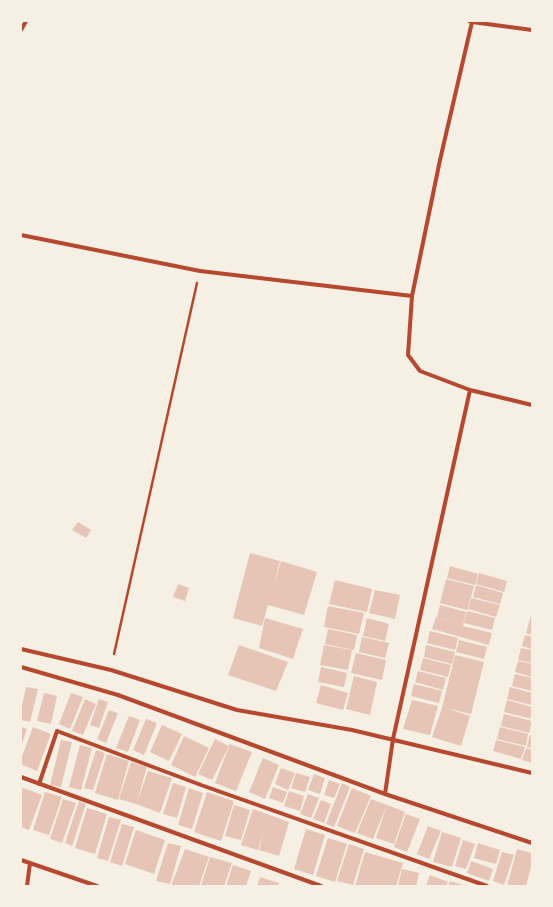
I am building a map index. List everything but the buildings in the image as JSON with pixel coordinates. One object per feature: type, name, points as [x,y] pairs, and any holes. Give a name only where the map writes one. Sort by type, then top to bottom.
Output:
[{"type":"street","points":[[21,30],[26,21]]},
{"type":"street","points":[[532,30],[470,22],[412,296],[408,355],[420,371],[470,390],[532,405]]},
{"type":"street","points":[[21,235],[200,271],[412,296]]},
{"type":"street","points":[[385,794],[392,740],[470,390]]},
{"type":"street","points":[[21,649],[112,670],[237,710],[352,730],[532,773]]},
{"type":"street","points":[[21,667],[118,695],[385,794],[532,843]]},
{"type":"street","points":[[39,784],[57,731],[201,786],[487,886]]},
{"type":"street","points":[[21,777],[320,886]]},
{"type":"street","points":[[21,860],[97,886]]},
{"type":"street","points":[[27,886],[30,863]]},
{"type":"path","points":[[114,654],[200,271]]}]
